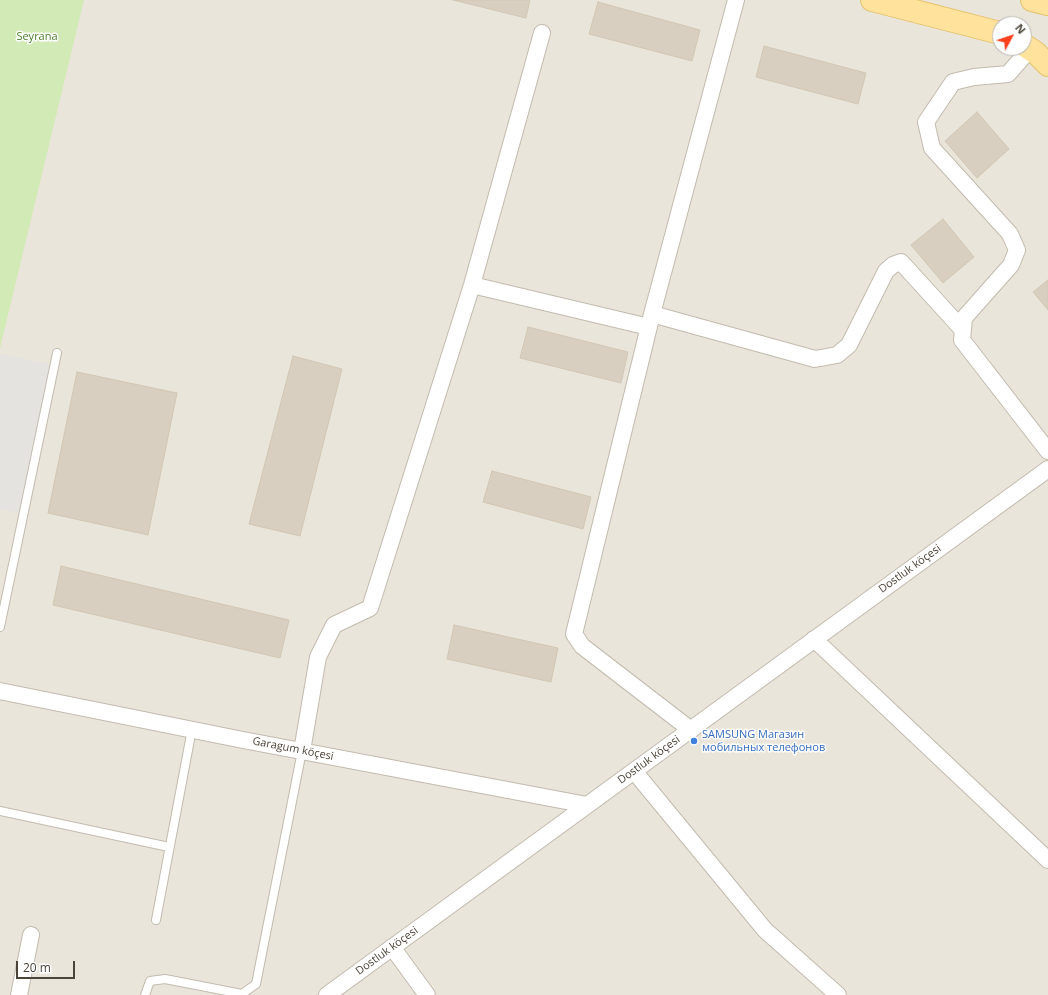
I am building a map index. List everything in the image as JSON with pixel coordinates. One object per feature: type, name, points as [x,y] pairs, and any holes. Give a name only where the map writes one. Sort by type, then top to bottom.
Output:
[{"type":"main road","points":[[872,0],[992,31]]},
{"type":"main road","points":[[1032,0],[1048,4]]},
{"type":"main road","points":[[1032,51],[1048,65]]},
{"type":"street","points":[[691,730],[582,646],[574,634],[650,321],[736,0]]},
{"type":"street","points":[[302,751],[318,657],[334,625],[370,608],[472,285],[542,33]]},
{"type":"street","points":[[1021,56],[1008,74],[974,77],[953,82],[926,122],[932,148],[1010,234],[1017,250],[1011,265],[964,318],[962,340],[1048,451]]},
{"type":"street","points":[[472,285],[650,321],[815,359],[837,355],[849,345],[886,271],[893,265],[901,262],[962,329]]},
{"type":"street","name":"Dostluk köçesi","points":[[327,995],[1048,469]]},
{"type":"street","points":[[814,639],[1048,860]]},
{"type":"street","name":"Garagum köçesi","points":[[0,691],[302,751],[587,805]]},
{"type":"street","points":[[634,771],[765,930],[838,995]]},
{"type":"street","points":[[19,995],[31,935]]},
{"type":"street","points":[[392,947],[427,995]]},
{"type":"lane","points":[[0,627],[57,353]]},
{"type":"lane","points":[[156,920],[192,729]]},
{"type":"lane","points":[[145,995],[150,981],[165,979],[242,994],[256,984],[302,751]]},
{"type":"lane","points":[[0,811],[170,847]]},
{"type":"shaded area","points":[[0,0],[1048,0],[1048,995],[0,995]]},
{"type":"shaded area","points":[[0,354],[55,365],[24,514],[0,509]]},
{"type":"green space","name":"Seyrana","points":[[0,0],[84,0],[0,348]]},
{"type":"building","points":[[453,0],[530,0],[526,18]]},
{"type":"building","points":[[598,2],[700,30],[692,61],[589,34]]},
{"type":"building","points":[[764,46],[866,73],[858,104],[756,77]]},
{"type":"building","points":[[977,112],[1009,149],[977,178],[945,141]]},
{"type":"building","points":[[943,219],[974,257],[943,283],[911,245]]},
{"type":"building","points":[[1048,280],[1048,310],[1033,292]]},
{"type":"building","points":[[528,327],[628,352],[621,383],[520,358]]},
{"type":"building","points":[[293,356],[342,369],[300,536],[249,524]]},
{"type":"building","points":[[77,372],[177,393],[148,535],[48,513]]},
{"type":"building","points":[[492,471],[591,497],[583,529],[483,502]]},
{"type":"building","points":[[61,566],[289,620],[280,658],[53,605]]},
{"type":"building","points":[[454,625],[558,648],[551,682],[447,659]]},
{"type":"place","name":"SAMSUNG Магазин мобильных телефонов","points":[[694,741]]}]
